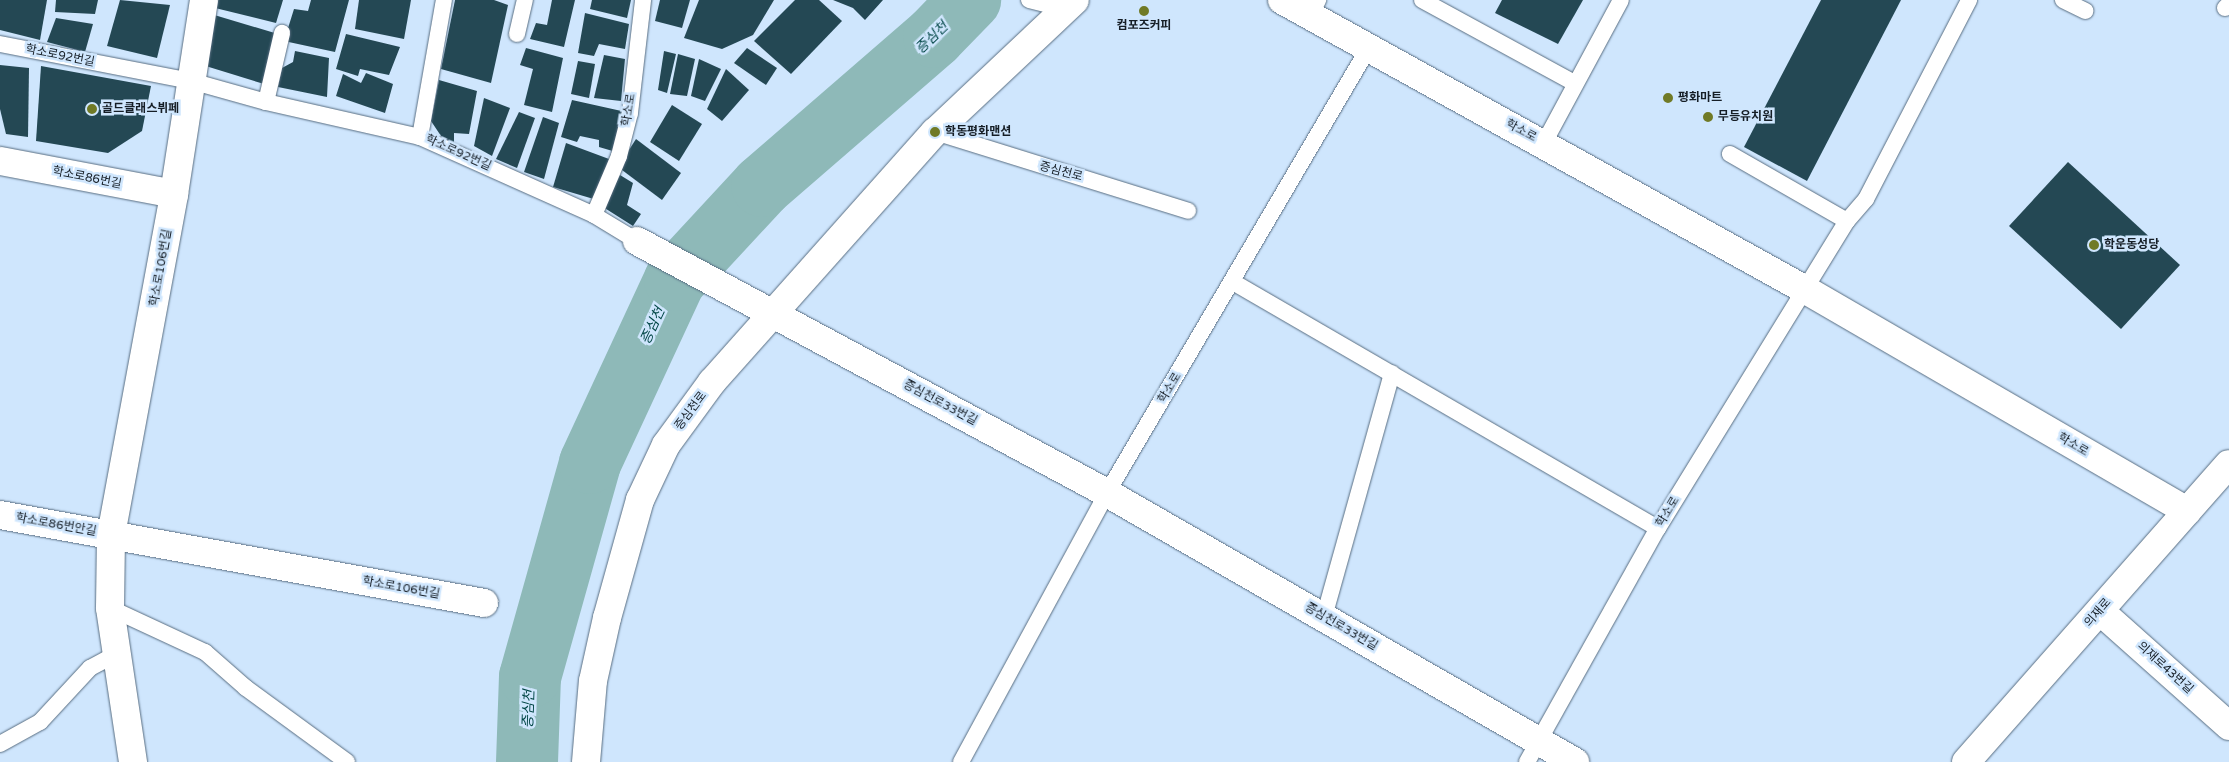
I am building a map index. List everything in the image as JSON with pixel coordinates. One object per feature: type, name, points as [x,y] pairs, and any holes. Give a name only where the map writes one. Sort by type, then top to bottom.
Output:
[{"type":"street","name":"학소로106번길","points":[[133,762],[110,608],[111,535],[174,194],[204,0]]},
{"type":"street","name":"학소로","points":[[1282,0],[1314,8],[1368,49],[1544,144],[1804,289],[2187,511]]},
{"type":"street","name":"증심천로","points":[[586,762],[594,681],[607,618],[640,500],[666,445],[712,382],[935,132],[1071,5]]},
{"type":"street","name":"학소로86번길","points":[[0,161],[174,194]]},
{"type":"street","name":"증심천로33번길","points":[[637,241],[1106,493],[1324,617],[1534,751],[1575,762]]},
{"type":"street","name":"의재로","points":[[1966,762],[2229,464]]},
{"type":"street","name":"학소로86번안길","points":[[0,515],[111,535]]},
{"type":"street","name":"학소로106번길","points":[[111,535],[484,603]]},
{"type":"street","name":"의재로43번길","points":[[2100,611],[2229,726]]},
{"type":"lane","points":[[420,136],[444,0]]},
{"type":"lane","points":[[517,34],[525,0]]},
{"type":"lane","name":"학소로","points":[[594,215],[619,156],[630,113],[643,0]]},
{"type":"lane","points":[[1029,0],[1071,5]]},
{"type":"lane","points":[[1422,0],[1574,84]]},
{"type":"lane","points":[[1544,144],[1574,84],[1621,0]]},
{"type":"lane","points":[[1804,289],[1847,221],[1866,199],[1969,0]]},
{"type":"lane","points":[[2063,0],[2086,11]]},
{"type":"lane","points":[[266,102],[282,33]]},
{"type":"lane","name":"학소로92번길","points":[[0,44],[191,81],[266,102],[420,136],[594,215],[637,241]]},
{"type":"lane","name":"학소로","points":[[1106,493],[1233,282],[1368,49]]},
{"type":"lane","name":"증심천로","points":[[935,132],[1188,211]]},
{"type":"lane","points":[[1730,154],[1847,221]]},
{"type":"lane","points":[[1233,282],[1658,528]]},
{"type":"lane","name":"학소로","points":[[1534,751],[1658,528],[1804,289]]},
{"type":"lane","points":[[1324,617],[1392,373]]},
{"type":"lane","points":[[962,762],[1106,493]]},
{"type":"lane","points":[[110,608],[205,652],[246,688],[347,762]]},
{"type":"lane","points":[[0,744],[40,722],[90,668],[116,654]]},
{"type":"building","points":[[0,0],[47,0],[40,40],[0,30]]},
{"type":"building","points":[[56,0],[98,0],[95,14],[55,12]]},
{"type":"building","points":[[120,0],[170,5],[157,58],[107,46]]},
{"type":"building","points":[[209,0],[283,0],[276,23],[207,6]]},
{"type":"building","points":[[311,0],[349,0],[335,52],[284,41],[294,9],[308,11]]},
{"type":"building","points":[[359,0],[411,0],[404,39],[355,29]]},
{"type":"building","points":[[455,0],[494,0],[508,5],[491,83],[441,69]]},
{"type":"building","points":[[552,0],[575,0],[564,47],[530,39],[536,23],[547,25]]},
{"type":"building","points":[[592,0],[631,0],[627,18],[590,9]]},
{"type":"building","points":[[660,0],[690,0],[682,28],[655,21]]},
{"type":"building","points":[[699,0],[774,0],[753,35],[722,49],[684,38]]},
{"type":"building","points":[[795,0],[819,0],[842,21],[791,74],[754,41]]},
{"type":"building","points":[[833,0],[883,0],[865,20],[853,8]]},
{"type":"building","points":[[1502,0],[1583,0],[1558,44],[1495,13]]},
{"type":"building","points":[[1821,0],[1901,0],[1807,181],[1744,147]]},
{"type":"building","points":[[585,13],[629,24],[625,49],[599,44],[594,56],[578,53]]},
{"type":"building","points":[[211,14],[278,34],[264,84],[196,63]]},
{"type":"building","points":[[56,18],[93,24],[85,52],[47,42]]},
{"type":"building","points":[[346,34],[400,47],[389,75],[360,69],[358,76],[336,69]]},
{"type":"building","points":[[526,48],[563,58],[552,112],[524,105],[533,69],[520,65]]},
{"type":"building","points":[[747,48],[777,68],[766,85],[734,63]]},
{"type":"building","points":[[295,51],[329,58],[327,97],[278,87],[282,68],[293,62]]},
{"type":"building","points":[[664,51],[676,54],[667,93],[658,90]]},
{"type":"building","points":[[678,54],[695,59],[687,96],[670,94]]},
{"type":"building","points":[[604,55],[625,59],[621,101],[594,98]]},
{"type":"building","points":[[699,59],[721,69],[705,101],[691,96]]},
{"type":"building","points":[[578,61],[595,64],[589,98],[571,94]]},
{"type":"building","points":[[0,65],[29,68],[28,137],[6,134],[0,109]]},
{"type":"building","name":"골드클래스뷔페","points":[[41,66],[151,86],[142,131],[108,153],[36,141]]},
{"type":"building","points":[[726,69],[749,90],[722,121],[707,109]]},
{"type":"building","points":[[366,73],[393,84],[385,113],[336,96],[343,74],[361,83]]},
{"type":"building","points":[[439,80],[477,91],[469,134],[454,133],[454,142],[443,139],[431,121]]},
{"type":"building","points":[[484,98],[510,108],[492,156],[474,146]]},
{"type":"building","points":[[572,100],[626,112],[616,152],[599,147],[599,140],[580,136],[577,142],[561,137]]},
{"type":"building","points":[[672,105],[702,124],[679,161],[650,142]]},
{"type":"building","points":[[519,112],[535,118],[517,168],[496,159]]},
{"type":"building","points":[[543,117],[559,123],[544,179],[524,172]]},
{"type":"building","points":[[636,139],[681,173],[662,200],[618,167]]},
{"type":"building","points":[[566,143],[609,159],[597,200],[553,187]]},
{"type":"building","name":"학운동성당","points":[[2068,162],[2180,265],[2121,329],[2009,226]]},
{"type":"building","points":[[620,175],[633,183],[627,205],[641,214],[633,226],[603,207]]},
{"type":"waterway","name":"증심천","points":[[527,762],[530,677],[590,463],[675,280],[762,186],[934,37],[970,0]]},
{"type":"place","name":"컴포즈커피","points":[[1144,11]]},
{"type":"place","name":"평화마트","points":[[1668,98]]},
{"type":"place","name":"골드클래스뷔페","points":[[92,109]]},
{"type":"place","name":"무등유치원","points":[[1708,117]]},
{"type":"place","name":"학동평화맨션","points":[[935,132]]},
{"type":"place","name":"학운동성당","points":[[2094,245]]}]
